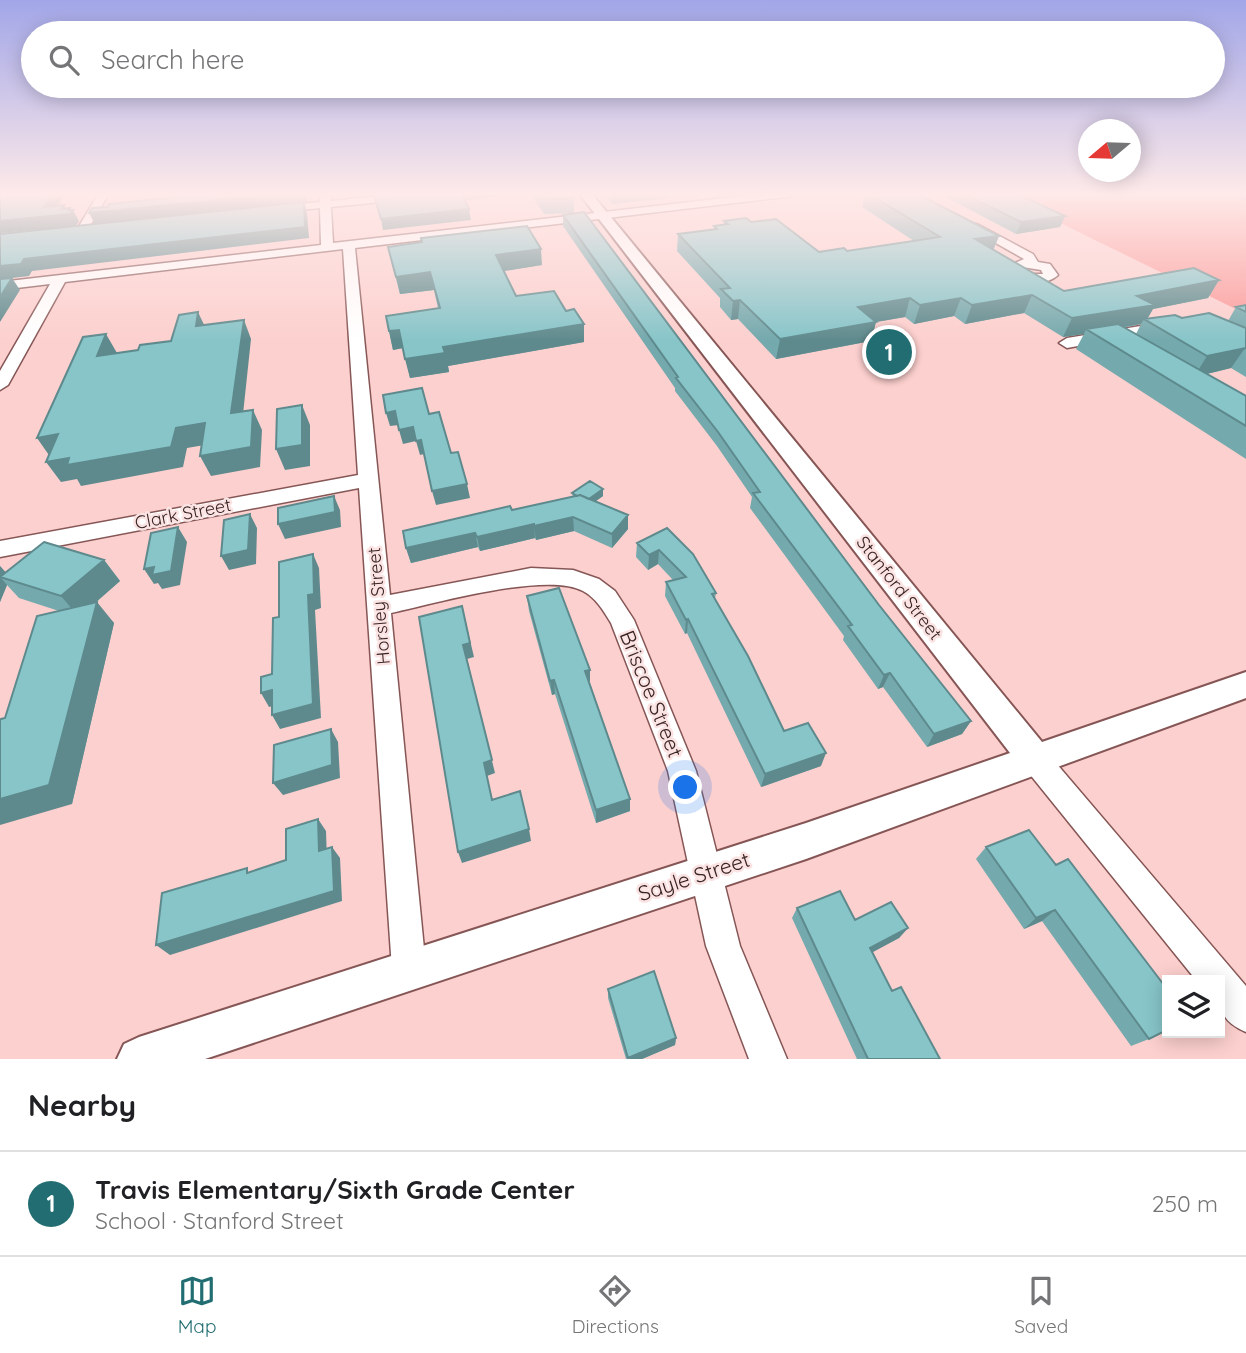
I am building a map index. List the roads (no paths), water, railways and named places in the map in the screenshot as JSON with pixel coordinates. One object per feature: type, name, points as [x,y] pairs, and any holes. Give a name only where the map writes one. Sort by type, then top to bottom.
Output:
[{"type":"street","points":[[0,286],[361,242]]},
{"type":"street","name":"Stanford Street","points":[[625,242],[1034,758],[1214,975]]},
{"type":"street","points":[[1003,242],[1029,257],[1033,264]]},
{"type":"street","name":"Horsley Street","points":[[338,245],[380,606],[409,969]]},
{"type":"street","points":[[0,385],[60,279]]},
{"type":"street","points":[[1067,343],[1180,324]]},
{"type":"street","points":[[1110,336],[1133,350]]},
{"type":"street","name":"Clark Street","points":[[0,549],[367,480]]},
{"type":"street","name":"Briscoe Street","points":[[380,606],[445,591],[542,575],[573,578],[591,584],[607,597],[622,620],[682,771],[723,946],[768,1059]]},
{"type":"street","name":"Sayle Street","points":[[139,1059],[904,807],[1034,758],[1246,685]]},
{"type":"street","name":"Stanford Street","points":[[1225,988],[1246,1014]]},
{"type":"place","name":"Travis Elementary/Sixth Grade Center","points":[[889,352]]}]
